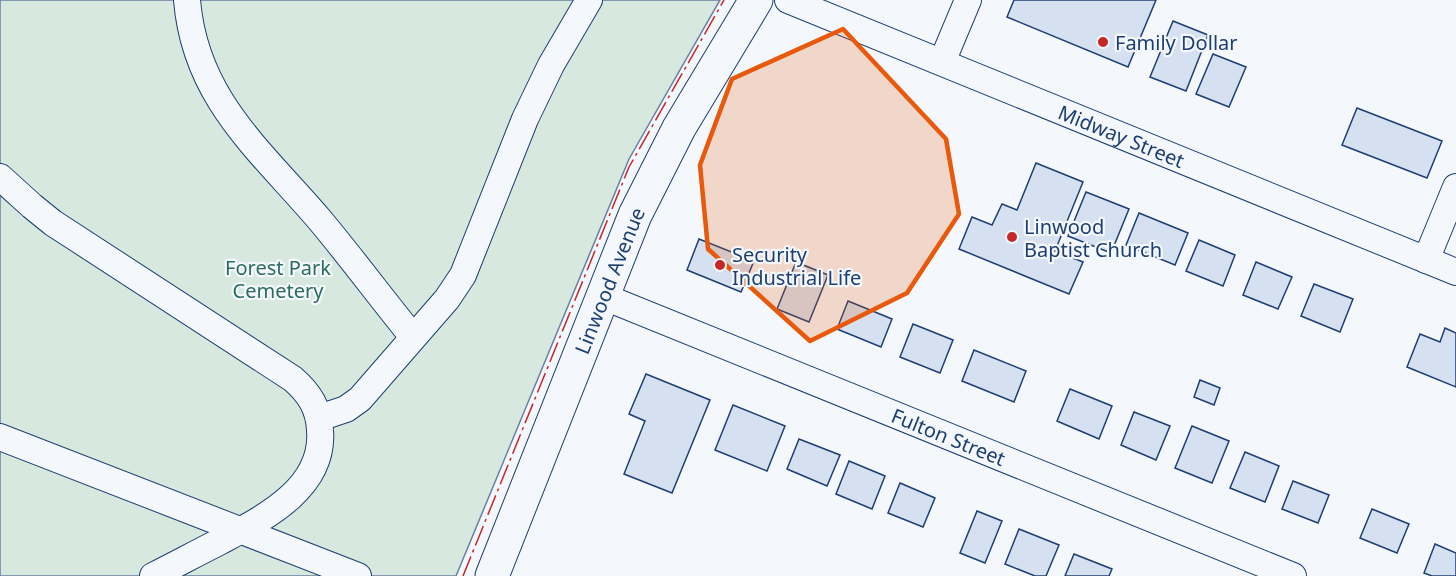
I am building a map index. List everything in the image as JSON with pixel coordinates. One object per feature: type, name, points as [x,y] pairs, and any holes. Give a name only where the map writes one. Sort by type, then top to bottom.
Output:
[{"type":"main road","name":"Linwood Avenue","points":[[492,576],[635,215],[680,128],[756,0]]},
{"type":"street","points":[[187,0],[197,54],[209,83],[225,110],[320,220],[413,337]]},
{"type":"street","points":[[319,418],[346,409],[360,399],[447,299],[463,275],[525,118],[551,64],[589,0]]},
{"type":"street","name":"Midway Street","points":[[788,0],[1456,272]]},
{"type":"street","points":[[942,62],[968,0]]},
{"type":"street","points":[[0,177],[53,222],[293,379],[312,399],[319,418],[321,446],[308,476],[297,491],[281,505],[239,531],[153,576]]},
{"type":"street","points":[[1426,260],[1456,187]]},
{"type":"street","name":"Fulton Street","points":[[602,296],[1293,576]]},
{"type":"street","points":[[0,437],[358,576]]},
{"type":"highlighted area","points":[[843,29],[946,139],[959,214],[907,293],[810,341],[708,249],[700,165],[732,79]]},
{"type":"green space","name":"Forest Park Cemetery","points":[[0,0],[720,0],[629,159],[456,576],[0,576]]},
{"type":"building","name":"Family Dollar","points":[[1014,0],[1156,0],[1128,67],[1007,17]]},
{"type":"building","points":[[1173,21],[1208,35],[1186,91],[1150,77]]},
{"type":"building","points":[[1213,54],[1246,67],[1229,107],[1196,94]]},
{"type":"building","points":[[1357,108],[1442,141],[1427,178],[1342,145]]},
{"type":"building","name":"Linwood Baptist Church","points":[[1036,163],[1083,182],[1055,251],[1083,262],[1069,294],[959,249],[972,217],[992,225],[1002,204],[1017,210]]},
{"type":"building","points":[[1086,192],[1129,209],[1111,253],[1068,236]]},
{"type":"building","points":[[1139,213],[1188,233],[1175,265],[1126,245]]},
{"type":"building","name":"Security Industrial Life","points":[[699,239],[754,261],[741,292],[687,270]]},
{"type":"building","points":[[1199,240],[1235,255],[1223,286],[1186,271]]},
{"type":"building","points":[[796,262],[828,275],[809,322],[777,309]]},
{"type":"building","points":[[1256,262],[1292,277],[1278,309],[1243,295]]},
{"type":"building","points":[[1314,284],[1353,299],[1340,332],[1301,316]]},
{"type":"building","points":[[848,301],[892,319],[881,347],[837,329]]},
{"type":"building","points":[[913,324],[953,340],[940,373],[900,357]]},
{"type":"building","points":[[1445,328],[1456,333],[1456,387],[1407,367],[1420,334],[1440,342]]},
{"type":"building","points":[[974,350],[1026,371],[1014,402],[962,381]]},
{"type":"building","points":[[646,374],[710,400],[672,493],[624,474],[645,421],[629,414]]},
{"type":"building","points":[[1200,380],[1220,388],[1214,405],[1194,397]]},
{"type":"building","points":[[1070,389],[1112,406],[1099,439],[1057,421]]},
{"type":"building","points":[[733,405],[785,426],[767,471],[715,450]]},
{"type":"building","points":[[1134,412],[1170,426],[1156,460],[1121,445]]},
{"type":"building","points":[[1192,426],[1229,441],[1212,483],[1175,468]]},
{"type":"building","points":[[799,439],[840,455],[827,486],[787,469]]},
{"type":"building","points":[[1245,452],[1279,466],[1265,502],[1230,488]]},
{"type":"building","points":[[849,461],[885,476],[872,509],[836,494]]},
{"type":"building","points":[[1293,481],[1329,495],[1318,523],[1282,509]]},
{"type":"building","points":[[900,483],[935,498],[923,527],[888,513]]},
{"type":"building","points":[[1372,509],[1409,524],[1397,553],[1360,538]]},
{"type":"building","points":[[977,511],[1002,521],[985,563],[960,553]]},
{"type":"building","points":[[1019,529],[1059,545],[1046,576],[1035,576],[1005,564]]},
{"type":"building","points":[[1435,544],[1456,553],[1456,576],[1432,576],[1424,573]]},
{"type":"building","points":[[1074,554],[1112,569],[1109,576],[1065,576]]},
{"type":"power","points":[[463,576],[629,167],[724,0]]},
{"type":"place","name":"Family Dollar","points":[[1103,42]]},
{"type":"place","name":"Linwood Baptist Church","points":[[1012,237]]},
{"type":"place","name":"Security Industrial Life","points":[[720,265]]}]
